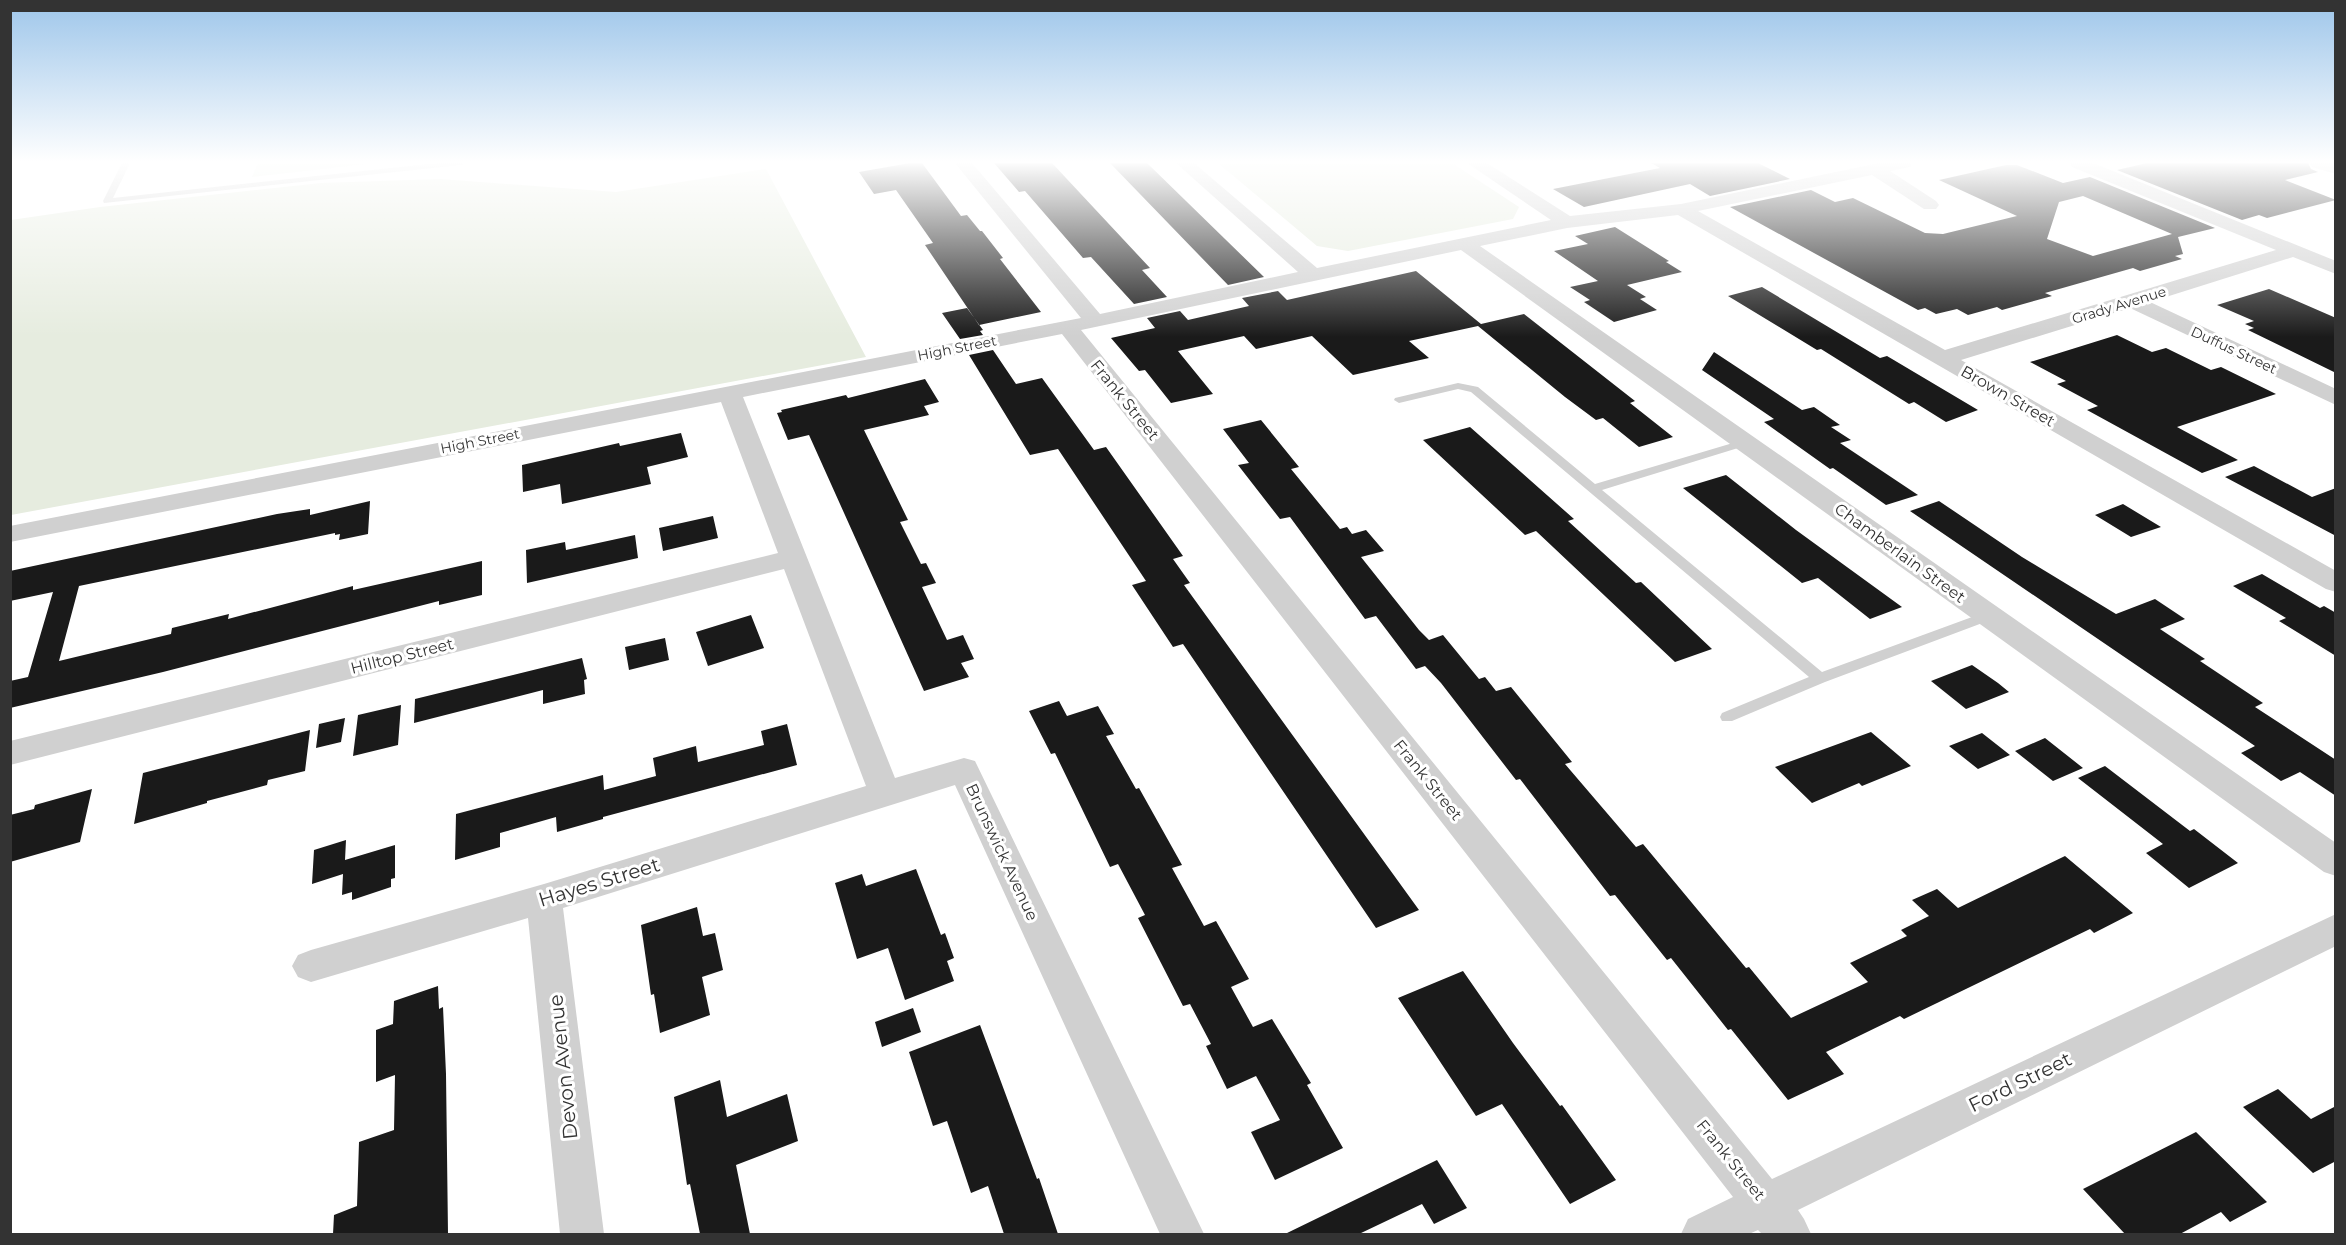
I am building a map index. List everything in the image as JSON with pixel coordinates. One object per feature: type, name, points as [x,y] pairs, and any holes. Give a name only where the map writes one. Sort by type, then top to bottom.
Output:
[{"type":"street","name":"Frank Street","points":[[1006,221],[1081,324],[1778,1219]]},
{"type":"street","points":[[1251,221],[1313,275]]},
{"type":"street","name":"High Street","points":[[10,534],[1081,324],[1575,221]]},
{"type":"street","name":"Brown Street","points":[[1702,221],[2336,583]]},
{"type":"street","points":[[2221,221],[2336,268]]},
{"type":"street","name":"Chamberlain Street","points":[[1465,244],[2336,862]]},
{"type":"street","name":"Grady Avenue","points":[[1943,358],[2294,251]]},
{"type":"street","name":"Duffus Street","points":[[2132,301],[2336,398]]},
{"type":"street","points":[[729,392],[885,793]]},
{"type":"street","name":"Hilltop Street","points":[[10,753],[794,558]]},
{"type":"street","name":"Brunswick Avenue","points":[[885,793],[964,770],[1182,1234]]},
{"type":"street","name":"Hayes Street","points":[[311,966],[544,899],[885,793]]},
{"type":"street","name":"Devon Avenue","points":[[544,899],[582,1234]]},
{"type":"street","name":"Ford Street","points":[[1703,1234],[1778,1219],[2336,929]]},
{"type":"lane","points":[[1399,400],[1458,386],[1474,390],[1820,678]]},
{"type":"lane","points":[[1592,489],[1747,442]]},
{"type":"lane","points":[[1727,717],[1820,678],[1988,616]]},
{"type":"shaded area","points":[[11,221],[794,221],[866,357],[11,515]]},
{"type":"shaded area","points":[[1287,221],[1502,221],[1348,251],[1317,246]]},
{"type":"building","points":[[918,221],[972,221],[1003,258],[1000,259],[1041,312],[979,325],[925,245],[933,243]]},
{"type":"building","points":[[1051,221],[1106,221],[1150,268],[1142,270],[1167,297],[1134,304],[1091,257],[1083,258]]},
{"type":"building","points":[[1166,221],[1207,221],[1264,277],[1228,285]]},
{"type":"building","points":[[1756,221],[1901,221],[1925,233],[1943,234],[1996,221],[2053,221],[2047,239],[2093,256],[2172,234],[2142,221],[2198,221],[2215,228],[2178,237],[2183,254],[2175,256],[2182,259],[2140,271],[2133,268],[2045,293],[2052,296],[2002,310],[1997,307],[1968,315],[1957,309],[1936,314],[1925,308],[1918,310]]},
{"type":"building","points":[[1615,227],[1669,261],[1666,262],[1682,272],[1627,285],[1646,297],[1640,299],[1657,310],[1614,322],[1584,302],[1590,300],[1570,287],[1598,281],[1554,251],[1588,244],[1575,236]]},
{"type":"building","points":[[1416,271],[1481,324],[1524,314],[1635,401],[1630,403],[1673,437],[1639,447],[1603,418],[1596,420],[1565,397],[1478,326],[1409,341],[1429,358],[1353,375],[1312,336],[1256,349],[1244,336],[1178,351],[1213,394],[1171,403],[1145,370],[1139,371],[1111,338],[1155,328],[1147,318],[1180,311],[1188,320],[1249,306],[1242,298],[1278,291],[1287,300]]},
{"type":"building","points":[[1762,287],[1880,358],[1887,356],[1978,410],[1946,422],[1914,402],[1909,404],[1821,349],[1817,350],[1728,296]]},
{"type":"building","points":[[2269,289],[2336,318],[2336,373],[2248,330],[2254,328],[2245,324],[2254,321],[2217,305]]},
{"type":"building","points":[[967,308],[983,330],[980,331],[983,335],[960,339],[942,313]]},
{"type":"building","points":[[2117,335],[2152,352],[2166,348],[2211,370],[2221,367],[2276,394],[2177,427],[2238,460],[2202,473],[2087,410],[2098,406],[2057,384],[2066,381],[2030,362]]},
{"type":"building","points":[[993,350],[1016,384],[1042,378],[1094,450],[1106,447],[1183,556],[1173,559],[1190,583],[1184,585],[1419,910],[1376,928],[1183,644],[1173,647],[1132,585],[1146,581],[1058,449],[1030,455],[969,355]]},
{"type":"building","points":[[1714,352],[1802,410],[1814,407],[1840,425],[1831,427],[1851,440],[1840,443],[1918,495],[1886,505],[1833,468],[1830,469],[1764,422],[1774,419],[1702,370]]},
{"type":"building","points":[[925,379],[939,402],[924,406],[929,415],[864,430],[908,520],[900,522],[921,564],[926,563],[936,583],[922,587],[947,640],[963,635],[974,659],[961,663],[969,677],[924,691],[809,435],[788,440],[777,413],[782,412],[781,410],[846,395],[848,398]]},
{"type":"building","points":[[1261,420],[1299,467],[1291,469],[1340,529],[1347,527],[1352,534],[1366,530],[1384,551],[1361,557],[1419,630],[1429,640],[1443,635],[1479,679],[1485,677],[1496,691],[1511,687],[1572,762],[1565,764],[1636,847],[1643,844],[1746,968],[1749,967],[1791,1018],[1868,982],[1850,963],[1907,936],[1901,930],[1929,916],[1912,900],[1937,889],[1958,908],[2065,856],[2133,913],[2094,933],[2090,929],[1904,1019],[1900,1016],[1826,1052],[1844,1074],[1788,1100],[1671,958],[1667,960],[1615,895],[1610,896],[1520,779],[1516,780],[1441,683],[1425,666],[1416,669],[1376,616],[1365,619],[1290,517],[1280,519],[1238,465],[1249,463],[1223,429]]},
{"type":"building","points":[[1470,427],[1574,519],[1568,521],[1636,583],[1641,582],[1712,649],[1675,662],[1536,531],[1525,535],[1423,440]]},
{"type":"building","points":[[681,433],[688,457],[647,467],[651,484],[562,504],[560,484],[523,492],[522,465],[619,443],[620,446]]},
{"type":"building","points":[[2254,466],[2312,497],[2336,488],[2336,536],[2225,477]]},
{"type":"building","points":[[1726,475],[1796,530],[1902,607],[1870,619],[1818,578],[1802,583],[1683,488]]},
{"type":"building","points":[[370,501],[368,534],[339,540],[340,534],[335,535],[335,533],[79,586],[59,661],[171,634],[172,628],[229,614],[228,619],[353,586],[353,590],[482,561],[482,595],[439,605],[439,601],[163,672],[10,708],[10,681],[28,677],[53,592],[10,601],[10,571],[277,514],[310,509],[310,515]]},
{"type":"building","points":[[1939,501],[2022,557],[2116,614],[2155,599],[2185,619],[2160,629],[2205,659],[2200,661],[2263,703],[2255,707],[2336,760],[2336,796],[2300,772],[2281,781],[2241,753],[2255,746],[1910,511]]},
{"type":"building","points":[[2123,504],[2161,527],[2131,537],[2095,515]]},
{"type":"building","points":[[713,516],[718,538],[663,551],[659,528]]},
{"type":"building","points":[[635,535],[638,558],[527,583],[526,550],[565,542],[566,550]]},
{"type":"building","points":[[2262,574],[2320,608],[2324,606],[2336,613],[2336,656],[2279,621],[2286,618],[2233,586]]},
{"type":"building","points":[[751,615],[764,648],[708,666],[696,632]]},
{"type":"building","points":[[665,638],[669,660],[629,670],[625,647]]},
{"type":"building","points":[[582,658],[587,679],[584,680],[585,694],[543,704],[543,690],[414,723],[415,699]]},
{"type":"building","points":[[1972,665],[2009,692],[1966,709],[1931,681]]},
{"type":"building","points":[[1059,701],[1067,716],[1098,706],[1114,734],[1106,736],[1136,789],[1139,788],[1182,865],[1172,868],[1204,926],[1216,921],[1249,979],[1231,987],[1253,1027],[1272,1019],[1311,1083],[1307,1085],[1343,1148],[1275,1180],[1251,1132],[1280,1120],[1256,1076],[1227,1089],[1206,1046],[1211,1044],[1190,1004],[1183,1006],[1138,918],[1145,915],[1118,864],[1110,867],[1055,753],[1051,754],[1029,711]]},
{"type":"building","points":[[401,705],[398,745],[353,756],[358,715]]},
{"type":"building","points":[[345,718],[341,742],[316,748],[319,724]]},
{"type":"building","points":[[787,724],[797,765],[603,817],[603,819],[557,832],[556,817],[500,833],[500,847],[455,860],[456,814],[603,775],[604,790],[656,776],[653,758],[696,746],[698,762],[764,745],[761,731]]},
{"type":"building","points":[[310,730],[305,771],[268,780],[267,785],[134,824],[143,773]]},
{"type":"building","points":[[1871,732],[1911,766],[1862,786],[1859,783],[1812,803],[1775,767]]},
{"type":"building","points":[[1982,733],[2010,755],[1978,769],[1949,746]]},
{"type":"building","points":[[2045,738],[2083,768],[2053,781],[2015,751]]},
{"type":"building","points":[[2105,766],[2190,831],[2194,829],[2238,863],[2189,888],[2146,853],[2163,844],[2078,778]]},
{"type":"building","points":[[92,789],[80,842],[10,862],[10,815],[34,809],[35,805]]},
{"type":"building","points":[[346,840],[345,860],[395,845],[395,878],[391,879],[391,887],[352,900],[352,892],[342,895],[343,874],[312,884],[314,850]]},
{"type":"building","points":[[916,869],[941,935],[945,933],[954,958],[947,961],[954,981],[905,1000],[888,948],[857,959],[835,883],[862,874],[866,886]]},
{"type":"building","points":[[697,907],[703,936],[715,933],[723,970],[702,977],[710,1015],[660,1033],[654,994],[651,995],[641,925]]},
{"type":"building","points":[[1463,971],[1513,1043],[1560,1106],[1562,1105],[1616,1180],[1570,1204],[1502,1104],[1476,1116],[1398,998]]},
{"type":"building","points":[[438,986],[439,1009],[443,1007],[446,1074],[448,1234],[333,1234],[334,1215],[357,1206],[359,1142],[394,1130],[395,1075],[376,1082],[376,1030],[393,1024],[394,1001]]},
{"type":"building","points":[[913,1008],[921,1032],[882,1047],[875,1022]]},
{"type":"building","points":[[980,1025],[1058,1234],[1004,1234],[988,1186],[971,1193],[947,1121],[933,1126],[909,1052]]},
{"type":"building","points":[[720,1080],[727,1117],[787,1094],[798,1141],[736,1165],[750,1234],[700,1234],[690,1184],[687,1185],[674,1097]]},
{"type":"building","points":[[2278,1089],[2311,1119],[2336,1106],[2336,1161],[2313,1173],[2243,1107]]},
{"type":"building","points":[[2196,1132],[2267,1202],[2230,1222],[2221,1212],[2180,1234],[2125,1234],[2083,1189]]},
{"type":"building","points":[[1437,1160],[1467,1208],[1434,1224],[1422,1204],[1359,1234],[1285,1234]]}]
